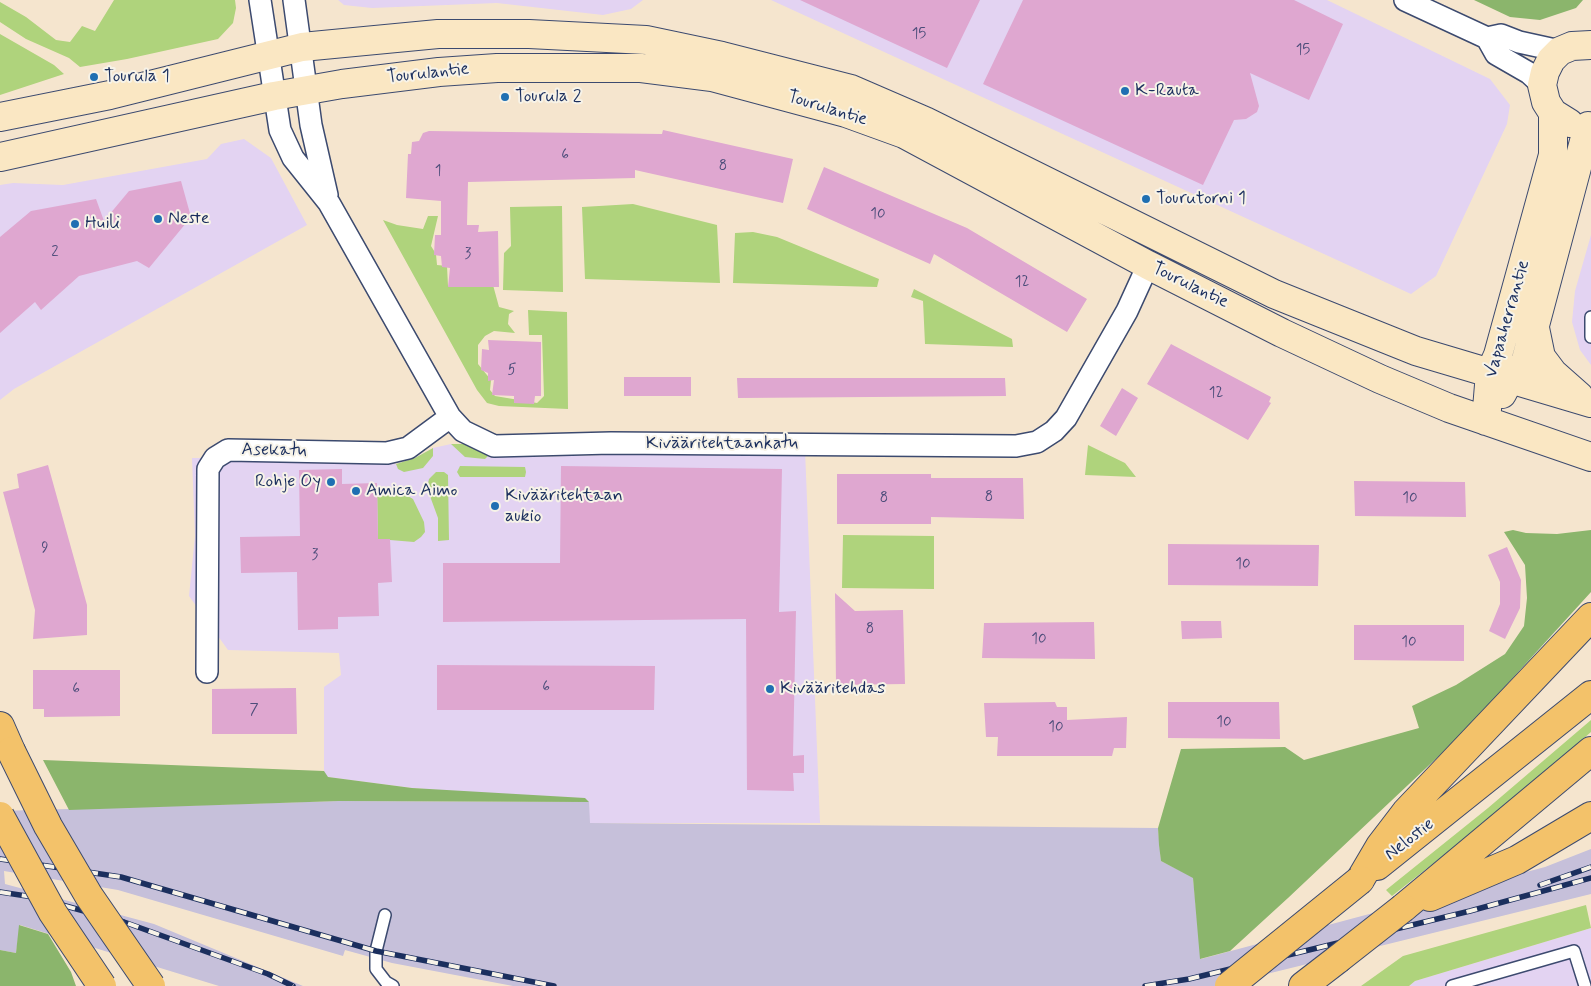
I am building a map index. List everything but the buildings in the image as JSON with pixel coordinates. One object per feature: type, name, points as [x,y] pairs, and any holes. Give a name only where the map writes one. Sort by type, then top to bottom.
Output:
[{"type":"highway","points":[[1360,880],[1380,846],[1406,812],[1591,616]]},
{"type":"highway","name":"Nelostie","points":[[1229,986],[1591,695]]},
{"type":"highway","points":[[0,726],[48,826],[121,944],[151,986]]},
{"type":"highway","points":[[1303,986],[1403,908],[1591,751]]},
{"type":"highway","points":[[0,816],[54,913],[102,986]]},
{"type":"highway","points":[[1403,908],[1517,860],[1591,816]]},
{"type":"main road","name":"Tourulantie","points":[[0,117],[110,95],[302,47],[438,34],[539,34],[646,40],[792,73],[851,89],[925,122],[1274,294],[1416,351],[1589,402]]},
{"type":"main road","points":[[1589,126],[1575,126],[1563,121],[1553,113],[1546,102],[1542,84],[1551,60],[1560,51],[1572,46],[1591,45]]},
{"type":"main road","name":"Tourulantie","points":[[0,157],[274,96],[440,72],[497,68],[641,68],[712,77],[846,113],[904,134],[1148,265],[1282,333],[1380,379],[1486,421],[1591,457]]},
{"type":"main road","name":"Vapaaherrantie","points":[[1486,421],[1500,376],[1498,355],[1553,154],[1553,113]]},
{"type":"main road","name":"Vapaaherrantie","points":[[1500,376],[1525,363],[1589,126]]},
{"type":"main road","name":"Vapaaherrantie","points":[[1535,327],[1541,356],[1553,373],[1589,402]]},
{"type":"street","name":"Kivääritehtaankatu","points":[[294,0],[302,47],[311,125],[329,203]]},
{"type":"street","points":[[1405,0],[1487,38],[1496,54],[1529,73],[1542,84]]},
{"type":"street","name":"Kivääritehtaankatu","points":[[260,4],[280,130],[294,158],[329,203],[450,417],[463,431],[494,446],[611,443],[1016,446],[1037,442],[1054,431],[1066,418],[1127,311],[1148,265]]},
{"type":"street","points":[[1487,38],[1501,35],[1519,42],[1560,51]]},
{"type":"street","name":"Asekatu","points":[[207,672],[208,470],[215,458],[228,450],[387,453],[408,448],[450,417]]},
{"type":"lane","points":[[1591,317],[1591,337]]},
{"type":"lane","points":[[385,914],[376,951],[376,968],[386,982],[393,986]]},
{"type":"lane","points":[[1452,986],[1574,951],[1585,986]]},
{"type":"shaded area","points":[[338,0],[643,0],[631,9],[603,15],[497,3],[372,8],[344,5]]},
{"type":"shaded area","points":[[771,0],[1327,0],[1490,79],[1510,105],[1507,124],[1436,276],[1411,294]]},
{"type":"shaded area","points":[[244,139],[271,158],[307,225],[14,389],[0,400],[0,185],[13,183],[63,185],[207,159],[221,144]]},
{"type":"shaded area","points":[[1591,235],[1591,365],[1580,350],[1572,322],[1575,291]]},
{"type":"shaded area","points":[[451,444],[465,444],[489,455],[529,457],[805,450],[820,823],[589,823],[589,802],[412,788],[327,777],[324,771],[324,687],[341,675],[339,653],[228,650],[189,596],[195,536],[192,458],[299,457],[396,464],[415,458],[433,448]]},
{"type":"shaded area","points":[[339,801],[589,802],[590,823],[1158,828],[1161,861],[1193,877],[1201,959],[1545,867],[1591,849],[1591,894],[1218,986],[513,986],[392,963],[345,950],[343,956],[118,890],[4,871],[5,884],[154,924],[303,986],[219,986],[20,925],[16,953],[0,950],[0,811]]},
{"type":"shaded area","points":[[1591,928],[1591,986],[1409,986],[1415,981]]},
{"type":"green space","points":[[114,0],[235,0],[236,8],[233,23],[218,39],[127,59],[80,67],[69,58],[26,39],[0,22],[0,2],[26,17],[56,40],[70,42],[82,26],[95,31]]},
{"type":"green space","points":[[1474,0],[1583,0],[1576,8],[1540,20],[1510,17]]},
{"type":"green space","points":[[0,34],[54,65],[64,74],[0,95]]},
{"type":"green space","points":[[633,204],[717,225],[720,283],[585,279],[582,207]]},
{"type":"green space","points":[[562,206],[563,292],[503,290],[504,253],[511,246],[510,207]]},
{"type":"green space","points":[[428,216],[438,216],[431,246],[436,254],[437,265],[447,266],[448,286],[493,285],[499,307],[514,311],[509,314],[508,324],[515,333],[494,331],[485,336],[478,345],[478,364],[491,380],[490,390],[495,396],[537,403],[544,396],[542,335],[529,335],[528,310],[567,312],[568,409],[499,406],[487,403],[477,390],[383,220],[397,225],[423,229]]},
{"type":"green space","points":[[753,232],[777,237],[879,279],[877,287],[733,283],[735,233]]},
{"type":"green space","points":[[914,289],[1012,339],[1013,347],[925,344],[923,301],[911,297]]},
{"type":"green space","points":[[451,444],[465,444],[489,455],[485,459],[465,457]]},
{"type":"green space","points":[[1088,445],[1125,463],[1136,477],[1085,475]]},
{"type":"green space","points":[[433,448],[433,456],[423,468],[404,472],[398,469],[396,464],[415,458]]},
{"type":"green space","points":[[460,466],[525,467],[526,472],[525,477],[460,477],[457,472]]},
{"type":"green space","points":[[436,472],[444,472],[448,475],[449,540],[438,541],[438,518],[427,488],[429,479]]},
{"type":"green space","points":[[377,488],[396,489],[413,499],[424,522],[425,532],[421,537],[414,542],[378,539]]},
{"type":"green space","points":[[1513,530],[1526,533],[1557,534],[1591,530],[1591,592],[1459,737],[1288,898],[1230,951],[1200,959],[1193,878],[1161,861],[1159,845],[1158,828],[1181,749],[1285,747],[1304,760],[1419,728],[1412,706],[1456,685],[1505,654],[1524,626],[1527,598],[1525,565],[1504,532]]},
{"type":"green space","points":[[843,535],[934,536],[934,589],[842,588]]},
{"type":"green space","points":[[1591,720],[1591,732],[1496,814],[1392,896],[1386,890],[1488,808]]},
{"type":"green space","points":[[43,760],[324,771],[328,777],[412,788],[585,798],[589,802],[339,801],[69,810]]},
{"type":"green space","points":[[1586,905],[1591,928],[1415,981],[1409,986],[1361,986],[1403,956]]},
{"type":"green space","points":[[19,925],[48,934],[71,972],[76,986],[0,986],[0,950],[16,953]]},
{"type":"railway","points":[[0,859],[121,877],[376,951],[554,986]]},
{"type":"railway","points":[[1540,885],[1591,867]]},
{"type":"railway","points":[[1145,986],[1189,979],[1470,911],[1591,878]]},
{"type":"railway","points":[[0,892],[33,897],[124,922],[268,974],[293,986]]},
{"type":"place","name":"Tourula 1","points":[[94,77]]},
{"type":"place","name":"K-Rauta","points":[[1125,91]]},
{"type":"place","name":"Tourula 2","points":[[505,97]]},
{"type":"place","name":"Tourutorni 1","points":[[1146,199]]},
{"type":"place","name":"Neste","points":[[158,219]]},
{"type":"place","name":"Huili","points":[[75,224]]},
{"type":"place","name":"Rohje Oy","points":[[331,482]]},
{"type":"place","name":"Amica Aimo","points":[[356,491]]},
{"type":"place","name":"Kivääritehtaan aukio","points":[[495,506]]},
{"type":"place","name":"Kivääritehdas","points":[[770,689]]}]
